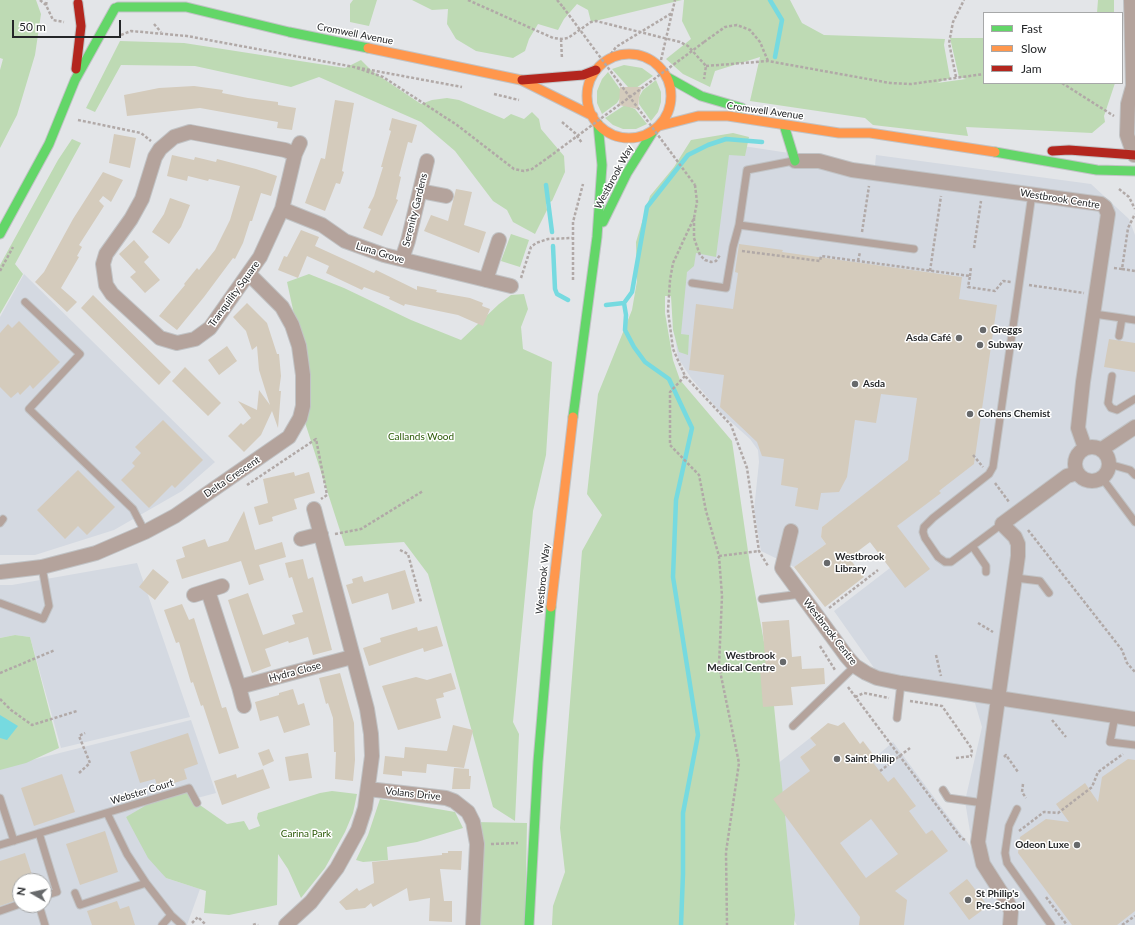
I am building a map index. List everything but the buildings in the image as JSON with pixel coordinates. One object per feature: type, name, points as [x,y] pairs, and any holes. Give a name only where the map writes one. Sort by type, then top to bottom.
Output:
[{"type":"main road","name":"Cromwell Avenue","points":[[174,0],[186,6],[289,32],[521,80],[582,75],[596,70]]},
{"type":"main road","points":[[76,1],[88,11]]},
{"type":"main road","points":[[75,80],[81,26],[76,1]]},
{"type":"main road","name":"Cromwell Avenue","points":[[119,5],[186,6]]},
{"type":"main road","points":[[0,234],[49,144],[75,80],[119,5]]},
{"type":"main road","points":[[100,14],[119,5]]},
{"type":"main road","points":[[633,54],[650,59],[660,66],[667,78],[671,90],[671,103],[666,115],[656,128],[643,135],[631,138],[619,137],[608,132],[595,120],[588,105],[587,93],[590,80],[596,70],[605,61],[616,56],[633,54]]},
{"type":"main road","name":"Cromwell Avenue","points":[[667,78],[701,96],[749,109]]},
{"type":"main road","name":"Cromwell Avenue","points":[[521,80],[595,120]]},
{"type":"main road","name":"Cromwell Avenue","points":[[656,128],[686,118],[713,115],[839,133],[870,133],[1011,154],[1097,170],[1135,170]]},
{"type":"main road","name":"Cromwell Avenue","points":[[803,118],[841,124],[870,133]]},
{"type":"main road","name":"Westbrook Way","points":[[529,925],[539,755],[554,577],[574,405],[597,237],[602,165],[595,120]]},
{"type":"main road","points":[[784,125],[795,161]]},
{"type":"main road","name":"Westbrook Way","points":[[597,237],[617,192],[656,128]]},
{"type":"main road","name":"Cromwell Avenue","points":[[1011,154],[1069,150],[1135,155]]},
{"type":"street","points":[[1131,0],[1134,88],[1128,104],[1127,135],[1135,155]]},
{"type":"street","name":"Tranquility Square","points":[[198,132],[285,150],[298,149],[282,209],[260,257],[210,328],[199,337],[188,342],[177,343],[160,338],[112,294],[106,285],[104,275],[103,264],[106,254],[131,219],[142,199],[155,157],[160,149],[174,137],[198,132]]},
{"type":"street","name":"Serenity Gardens","points":[[402,260],[427,161]]},
{"type":"street","name":"Westbrook Centre","points":[[795,161],[819,161],[852,170],[1101,204],[1105,207],[1108,214],[1083,382],[1078,428],[1085,448]]},
{"type":"street","points":[[420,191],[446,196]]},
{"type":"street","name":"Luna Grove","points":[[282,209],[322,225],[344,241],[402,260],[511,286]]},
{"type":"street","points":[[486,280],[499,240]]},
{"type":"street","name":"Delta Crescent","points":[[0,572],[42,567],[96,553],[145,532],[175,516],[278,446],[288,437],[300,418],[303,406],[303,375],[298,346],[292,324],[282,307],[249,274]]},
{"type":"street","points":[[1102,449],[1135,426]]},
{"type":"street","points":[[1090,446],[1102,449],[1109,458],[1108,470],[1102,478],[1097,481],[1085,480],[1077,473],[1075,467],[1076,456],[1085,448],[1090,446]]},
{"type":"street","points":[[1010,925],[1011,912],[1008,903],[988,874],[979,853],[979,836],[983,803],[1016,578],[1018,544],[1015,537],[1002,524],[1066,476],[1077,473]]},
{"type":"street","points":[[286,925],[311,902],[344,857],[358,830],[365,808],[372,756],[371,734],[367,709],[314,509]]},
{"type":"street","name":"Westbrook Centre","points":[[791,531],[782,568],[855,666],[877,678],[901,683],[1135,719]]},
{"type":"street","points":[[301,539],[321,534]]},
{"type":"street","points":[[194,595],[222,586]]},
{"type":"street","points":[[208,591],[244,706]]},
{"type":"street","name":"Hydra Close","points":[[239,688],[352,656]]},
{"type":"street","name":"Volans Drive","points":[[368,789],[437,796],[454,801],[468,812],[473,822],[476,844],[473,925]]},
{"type":"lane","points":[[692,283],[726,288],[733,247],[739,226],[747,170],[795,161]]},
{"type":"lane","points":[[1002,524],[951,562],[945,562],[938,557],[922,532],[924,527],[933,518],[989,474],[993,467],[1032,194]]},
{"type":"lane","points":[[739,226],[914,250]]},
{"type":"lane","points":[[25,302],[80,354],[29,409],[133,509],[145,532]]},
{"type":"lane","points":[[1094,314],[1135,320]]},
{"type":"lane","points":[[1119,336],[1122,318]]},
{"type":"lane","points":[[1112,376],[1108,403],[1111,408],[1117,410],[1135,399]]},
{"type":"lane","points":[[1109,464],[1130,470],[1135,475]]},
{"type":"lane","points":[[1102,478],[1135,522]]},
{"type":"lane","points":[[973,547],[986,566],[986,572]]},
{"type":"lane","points":[[0,603],[43,619],[49,606],[42,567]]},
{"type":"lane","points":[[1016,578],[1040,581],[1049,592]]},
{"type":"lane","points":[[762,599],[801,594]]},
{"type":"lane","points":[[793,726],[855,666]]},
{"type":"lane","points":[[897,718],[901,683]]},
{"type":"lane","points":[[1115,716],[1110,742],[1135,745]]},
{"type":"lane","name":"Webster Court","points":[[0,845],[189,788],[197,803]]},
{"type":"lane","points":[[942,790],[948,798],[983,803]]},
{"type":"lane","points":[[0,798],[14,841]]},
{"type":"lane","points":[[1017,809],[1009,826],[1005,853],[1007,863],[1051,925]]},
{"type":"lane","name":"Webster Court","points":[[107,813],[127,854],[146,883],[170,915],[182,925]]},
{"type":"lane","points":[[39,833],[51,873]]},
{"type":"lane","points":[[52,876],[57,892],[52,894]]},
{"type":"lane","points":[[75,893],[80,905],[146,883]]},
{"type":"lane","points":[[0,911],[12,907]]},
{"type":"lane","points":[[41,913],[45,925]]},
{"type":"lane","points":[[162,925],[170,915]]},
{"type":"path","points":[[40,0],[46,5],[53,20]]},
{"type":"path","points":[[46,5],[47,0]]},
{"type":"path","points":[[468,0],[553,38],[561,40],[568,38],[591,22],[596,21],[680,42],[688,46],[706,66]]},
{"type":"path","points":[[557,0],[695,186],[698,202],[694,218],[673,263],[668,312],[673,348],[685,376],[731,425],[747,468],[759,551],[771,570]]},
{"type":"path","points":[[660,66],[665,38],[676,0]]},
{"type":"path","points":[[956,77],[949,43],[953,22],[964,0]]},
{"type":"path","points":[[605,61],[616,47],[672,13]]},
{"type":"path","points":[[349,65],[383,77],[457,125],[514,170],[524,171],[532,170],[725,27],[737,25],[750,30],[760,42],[768,61]]},
{"type":"path","points":[[117,36],[131,31],[187,36],[469,88]]},
{"type":"path","points":[[561,40],[562,61]]},
{"type":"path","points":[[706,66],[768,61],[890,83],[911,84],[983,74]]},
{"type":"path","points":[[702,84],[706,66]]},
{"type":"path","points":[[1064,84],[1117,118]]},
{"type":"path","points":[[492,93],[526,103]]},
{"type":"path","points":[[78,119],[141,133],[160,149]]},
{"type":"path","points":[[558,120],[575,133],[584,148]]},
{"type":"path","points":[[662,149],[668,144]]},
{"type":"path","points":[[862,233],[869,181]]},
{"type":"path","points":[[930,271],[941,191]]},
{"type":"path","points":[[1124,192],[1133,202],[1135,210]]},
{"type":"path","points":[[974,248],[981,197]]},
{"type":"path","points":[[1122,269],[1128,228],[1135,214]]},
{"type":"path","points":[[694,218],[694,238],[700,255],[711,262],[719,258]]},
{"type":"path","points":[[511,286],[520,280],[531,247],[536,243],[548,238],[572,238]]},
{"type":"path","points":[[741,251],[820,261],[821,256],[970,276]]},
{"type":"path","points":[[858,261],[860,251]]},
{"type":"path","points":[[1101,266],[1135,271]]},
{"type":"path","points":[[971,267],[968,287],[996,291],[1003,281],[1011,282]]},
{"type":"path","points":[[1029,285],[1084,293]]},
{"type":"path","points":[[685,376],[670,392],[670,445],[699,475],[706,511],[719,556],[722,596],[719,666],[739,762],[726,852],[727,925]]},
{"type":"path","points":[[245,487],[316,439],[327,495],[314,509]]},
{"type":"path","points":[[973,455],[983,467]]},
{"type":"path","points":[[995,483],[1012,506]]},
{"type":"path","points":[[321,534],[330,535],[361,529],[423,491]]},
{"type":"path","points":[[1026,526],[1122,650],[1127,663],[1135,672]]},
{"type":"path","points":[[400,550],[408,554],[421,602]]},
{"type":"path","points":[[719,556],[759,551]]},
{"type":"path","name":"Westbrook Centre","points":[[827,610],[878,570]]},
{"type":"path","points":[[978,622],[994,632]]},
{"type":"path","points":[[818,644],[842,680],[961,838],[969,842]]},
{"type":"path","points":[[0,673],[54,650]]},
{"type":"path","points":[[936,655],[942,674]]},
{"type":"path","points":[[0,698],[11,710],[32,725],[77,711]]},
{"type":"path","points":[[937,699],[936,705],[942,706],[972,749],[971,756]]},
{"type":"path","points":[[1055,718],[1052,720],[1066,737]]},
{"type":"path","points":[[79,773],[90,763],[79,736],[85,732]]},
{"type":"path","points":[[880,771],[910,748]]},
{"type":"path","points":[[1016,833],[1044,812],[1058,813],[1092,787],[1098,772],[1123,754],[1129,754]]},
{"type":"path","points":[[1006,755],[1018,772]]},
{"type":"path","points":[[956,758],[971,756],[976,757]]},
{"type":"path","points":[[1023,784],[1022,792],[1026,798]]},
{"type":"path","points":[[476,844],[518,843]]},
{"type":"path","points":[[1045,896],[1067,925]]},
{"type":"path","points":[[1122,925],[1135,916]]},
{"type":"path","points":[[189,925],[198,917],[206,925]]},
{"type":"path","points":[[253,925],[258,925]]},
{"type":"shaded area","points":[[723,143],[875,166],[876,155],[1091,184],[1129,219],[1135,235],[1135,925],[797,925],[772,886],[762,776],[810,738],[816,745],[800,757],[823,788],[874,764],[872,760],[893,742],[973,850],[965,801],[982,727],[975,703],[884,682],[834,611],[890,568],[870,542],[858,550],[834,518],[822,527],[821,537],[826,544],[794,567],[761,551],[754,510],[759,462],[758,450],[750,439],[721,413],[691,378],[678,358],[673,321]]},
{"type":"shaded area","points":[[24,274],[215,462],[182,491],[114,530],[35,555],[0,555],[0,317]]},
{"type":"shaded area","points":[[137,563],[190,717],[61,748],[30,637],[15,635],[0,638],[0,585],[12,585]]},
{"type":"shaded area","points":[[191,720],[216,793],[126,817],[166,878],[200,889],[187,925],[0,925],[0,768]]},
{"type":"green space","points":[[0,0],[36,0],[41,14],[35,55],[17,115],[0,148],[0,70],[3,59],[0,58]]},
{"type":"green space","points":[[353,0],[377,0],[369,26],[350,22],[350,4]]},
{"type":"green space","points":[[412,0],[682,0],[591,22],[588,10],[577,4],[564,19],[558,30],[538,24],[529,39],[525,51],[513,58],[476,51],[456,39],[447,24],[448,9],[432,10]]},
{"type":"green space","points":[[684,0],[790,0],[802,23],[824,35],[945,39],[944,45],[950,78],[937,83],[966,79],[959,77],[950,38],[983,38],[983,84],[1115,84],[1104,116],[1105,122],[1092,133],[966,127],[968,136],[873,125],[865,118],[750,101],[760,57],[715,71],[710,87],[683,74],[666,59],[691,39],[682,21]]},
{"type":"green space","points":[[1098,0],[1114,0],[1114,12],[1097,12]]},
{"type":"green space","points":[[120,41],[184,43],[345,68],[361,60],[372,71],[421,104],[432,100],[447,98],[459,100],[504,119],[511,114],[524,119],[532,112],[539,119],[541,129],[564,156],[565,172],[552,201],[546,204],[547,210],[535,234],[513,222],[507,210],[493,201],[455,151],[421,122],[319,77],[291,87],[195,66],[121,65],[95,112],[86,108]]},
{"type":"green space","points":[[624,65],[642,68],[653,76],[636,88],[628,87],[612,69]]},
{"type":"green space","points":[[608,72],[620,89],[620,98],[617,103],[602,114],[597,103],[597,91],[602,79]]},
{"type":"green space","points":[[656,80],[661,92],[661,102],[658,112],[651,121],[639,104],[639,97],[643,90]]},
{"type":"green space","points":[[625,105],[635,109],[647,124],[636,129],[623,129],[613,125],[605,118]]},
{"type":"green space","points":[[733,133],[749,137],[745,156],[729,155],[716,257],[696,253],[694,266],[687,272],[681,334],[689,335],[688,355],[679,352],[673,330],[671,296],[665,296],[665,313],[673,360],[680,380],[732,441],[750,565],[772,686],[795,915],[794,925],[552,925],[553,906],[565,872],[560,828],[582,551],[602,515],[587,494],[598,394],[632,310],[637,281],[636,242],[650,196],[674,167],[691,140]]},
{"type":"green space","points":[[72,139],[81,143],[15,264],[23,274],[0,314],[0,265],[58,160]]},
{"type":"green space","points":[[511,234],[529,240],[520,267],[501,261]]},
{"type":"green space","name":"Callands Wood","points":[[309,274],[344,288],[411,320],[461,340],[499,304],[511,295],[524,294],[528,309],[521,327],[523,349],[552,362],[546,455],[533,511],[513,722],[519,734],[515,821],[493,807],[428,574],[404,542],[345,546],[298,401],[300,342],[287,282]]},
{"type":"green space","points":[[15,635],[30,637],[59,748],[26,763],[0,770],[0,638]]},
{"type":"green space","name":"Carina Park","points":[[189,788],[197,803],[227,824],[244,821],[249,830],[260,826],[257,818],[258,813],[320,793],[332,791],[357,794],[353,813],[345,832],[325,868],[301,898],[288,869],[278,854],[277,905],[229,915],[204,913],[206,891],[166,878],[148,858],[126,817],[162,796]]},
{"type":"green space","points":[[380,799],[455,812],[463,828],[417,842],[387,847],[388,860],[363,862],[356,860],[368,835]]},
{"type":"green space","points":[[474,822],[527,823],[525,925],[471,925]]},
{"type":"water","points":[[0,715],[18,726],[7,740],[0,738]]},
{"type":"waterway","points":[[770,0],[782,20],[775,57]]},
{"type":"waterway","points":[[681,925],[683,813],[698,735],[673,577],[676,500],[692,428],[669,379],[645,362],[634,347],[625,330],[626,315],[624,303],[632,292],[647,207],[688,155],[708,145],[726,139],[762,142]]},
{"type":"waterway","points":[[546,185],[552,232]]},
{"type":"waterway","points":[[553,246],[555,289],[557,294],[568,300]]},
{"type":"waterway","points":[[606,305],[624,303]]},
{"type":"traffic: fast","points":[[118,7],[186,7],[289,32],[368,48]]},
{"type":"traffic: fast","points":[[0,234],[49,144],[75,80],[115,8]]},
{"type":"traffic: fast","points":[[667,77],[701,96],[742,108]]},
{"type":"traffic: fast","points":[[573,417],[597,237],[602,165],[598,124]]},
{"type":"traffic: fast","points":[[784,125],[795,161]]},
{"type":"traffic: fast","points":[[603,222],[627,173],[654,130]]},
{"type":"traffic: fast","points":[[995,152],[1097,170],[1135,171]]},
{"type":"traffic: fast","points":[[529,925],[538,762],[551,607]]},
{"type":"traffic: slow","points":[[368,48],[521,80],[593,116]]},
{"type":"traffic: slow","points":[[629,54],[645,57],[659,66],[668,80],[671,96],[668,112],[659,126],[645,135],[629,138],[613,135],[599,126],[590,112],[587,96],[590,80],[599,66],[613,57],[629,54]]},
{"type":"traffic: slow","points":[[659,126],[698,116],[728,116],[839,133],[870,133],[995,152]]},
{"type":"traffic: slow","points":[[551,607],[573,417]]},
{"type":"traffic: jam","points":[[76,69],[81,26],[78,3]]},
{"type":"traffic: jam","points":[[522,80],[583,75],[596,70]]},
{"type":"traffic: jam","points":[[1052,151],[1069,150],[1135,155]]},
{"type":"place","name":"Greggs","points":[[983,330]]},
{"type":"place","name":"Asda Café","points":[[959,338]]},
{"type":"place","name":"Subway","points":[[980,345]]},
{"type":"place","name":"Asda","points":[[855,384]]},
{"type":"place","name":"Cohens Chemist","points":[[970,414]]},
{"type":"place","name":"Westbrook Library","points":[[827,563]]},
{"type":"place","name":"Westbrook Medical Centre","points":[[783,662]]},
{"type":"place","name":"Saint Philip","points":[[837,759]]},
{"type":"place","name":"Odeon Luxe","points":[[1077,845]]},
{"type":"place","name":"St Philip's Pre-School","points":[[968,900]]}]
